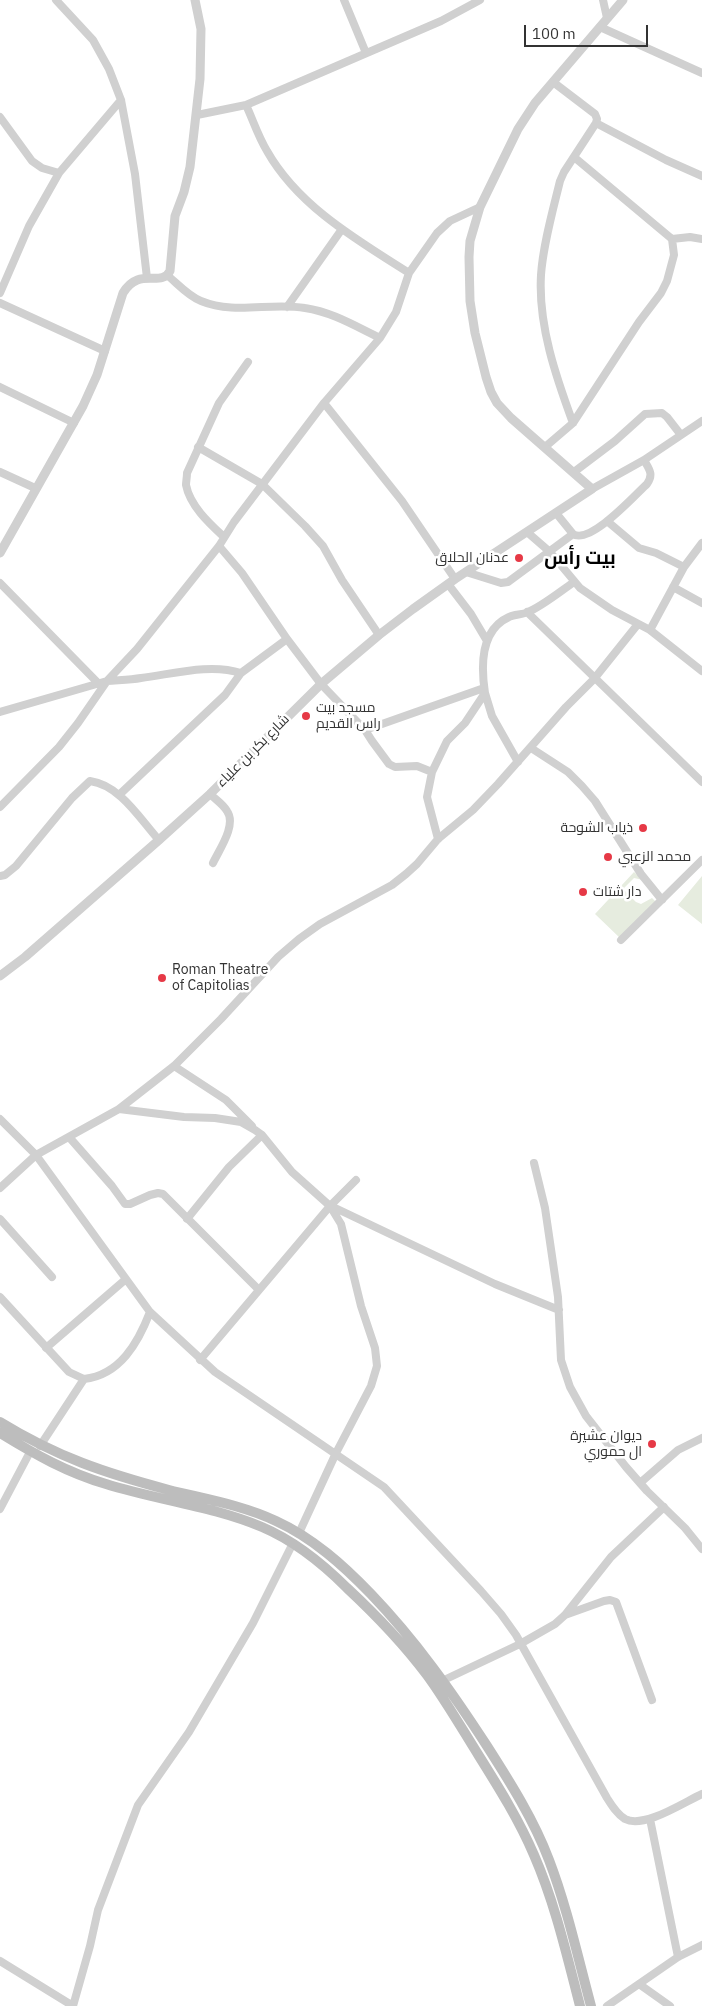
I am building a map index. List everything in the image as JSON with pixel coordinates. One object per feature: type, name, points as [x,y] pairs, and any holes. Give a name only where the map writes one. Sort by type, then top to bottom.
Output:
[{"type":"main road","points":[[0,1422],[40,1446],[107,1473],[255,1513],[299,1533],[324,1550],[360,1583],[398,1623],[444,1680],[518,1796],[543,1846],[554,1874],[591,2006]]},
{"type":"main road","points":[[0,1433],[30,1452],[104,1484],[245,1520],[293,1543],[329,1570],[377,1616],[426,1674],[458,1721],[512,1811],[535,1857],[553,1907],[580,2006]]},
{"type":"street","points":[[56,0],[93,40],[109,69],[122,100],[135,174],[147,278]]},
{"type":"street","points":[[168,275],[171,266],[175,216],[187,180],[200,79],[201,29],[195,0]]},
{"type":"street","points":[[344,0],[366,53]]},
{"type":"street","points":[[196,115],[246,105],[442,21],[480,0]]},
{"type":"street","points":[[603,0],[607,18]]},
{"type":"street","points":[[623,0],[535,103],[518,129],[480,207],[470,241],[468,275],[475,333],[486,377],[497,402],[526,431],[592,489],[644,460],[702,421]]},
{"type":"street","points":[[600,27],[702,73]]},
{"type":"street","points":[[553,82],[595,114],[597,118],[596,123],[560,181],[541,274],[542,305],[546,331],[561,389],[573,423]]},
{"type":"street","points":[[0,293],[29,226],[59,173],[122,100]]},
{"type":"street","points":[[246,105],[266,150],[294,188],[342,229],[409,273]]},
{"type":"street","points":[[0,117],[32,161],[42,168],[59,173]]},
{"type":"street","points":[[596,123],[666,160],[702,176]]},
{"type":"street","points":[[545,446],[573,423],[639,322],[661,293],[667,281],[674,255],[672,239],[574,156]]},
{"type":"street","points":[[0,807],[58,747],[78,723],[106,681],[137,649],[219,546],[262,484],[324,403],[380,338],[396,312],[409,273],[438,233],[450,221],[480,207]]},
{"type":"street","points":[[287,307],[342,229]]},
{"type":"street","points":[[672,239],[702,238]]},
{"type":"street","points":[[0,553],[35,488],[74,423],[97,375],[123,293],[128,284],[136,280],[168,275]]},
{"type":"street","points":[[168,275],[200,301],[240,308],[303,307],[326,312],[380,338]]},
{"type":"street","points":[[0,303],[105,351]]},
{"type":"street","points":[[224,537],[206,520],[192,498],[186,485],[187,473],[219,403],[248,362]]},
{"type":"street","points":[[0,387],[74,423]]},
{"type":"street","points":[[324,403],[402,501],[487,641]]},
{"type":"street","points":[[574,472],[615,441],[645,414],[662,413],[681,435]]},
{"type":"street","points":[[198,447],[262,484],[323,546],[342,580],[379,635]]},
{"type":"street","points":[[556,513],[573,534],[578,537],[584,536],[607,521],[651,478],[652,473],[644,460]]},
{"type":"street","points":[[0,472],[35,488]]},
{"type":"street","name":"شارع بكر بن علياء","points":[[0,976],[25,957],[159,840],[210,794],[321,684],[379,635],[451,582],[592,489]]},
{"type":"street","points":[[607,521],[639,548],[684,567]]},
{"type":"street","points":[[527,532],[550,552],[574,582],[612,610],[650,630],[702,671]]},
{"type":"street","points":[[466,572],[504,583],[573,534]]},
{"type":"street","points":[[650,630],[684,567],[702,543]]},
{"type":"street","points":[[219,546],[242,574],[321,684],[366,730],[391,766],[398,768],[417,766],[432,772]]},
{"type":"street","points":[[695,552],[702,557]]},
{"type":"street","points":[[518,762],[492,716],[484,691],[482,673],[487,641],[491,632],[502,620],[527,612],[574,582]]},
{"type":"street","points":[[0,583],[98,684]]},
{"type":"street","points":[[673,586],[702,603]]},
{"type":"street","points":[[527,612],[702,782]]},
{"type":"street","points":[[0,1188],[36,1155],[120,1109],[174,1066],[221,1019],[278,956],[299,939],[320,924],[392,885],[417,864],[438,839],[473,810],[531,748],[566,707],[594,679],[638,624]]},
{"type":"street","points":[[119,795],[225,694],[241,673],[287,639]]},
{"type":"street","points":[[0,712],[106,681],[138,679],[184,671],[228,669],[241,673]]},
{"type":"street","points":[[366,730],[484,691]]},
{"type":"street","points":[[438,839],[427,797],[432,772],[447,741],[465,723],[484,691]]},
{"type":"street","points":[[531,748],[568,772],[595,801],[641,874],[662,900]]},
{"type":"street","points":[[0,876],[5,875],[16,866],[72,798],[90,780],[100,782],[119,795],[159,840]]},
{"type":"street","points":[[210,794],[227,810],[230,821],[229,828],[213,863]]},
{"type":"street","points":[[621,940],[702,860]]},
{"type":"street","points":[[174,1066],[226,1100],[242,1114],[292,1172],[330,1206],[495,1284],[558,1310]]},
{"type":"street","points":[[120,1109],[241,1122],[258,1132]]},
{"type":"street","points":[[0,1120],[36,1155],[150,1312],[200,1360],[269,1410],[377,1481],[400,1501],[494,1605],[520,1644],[613,1808],[626,1819],[632,1822],[639,1822],[650,1819],[702,1794]]},
{"type":"street","points":[[187,1219],[258,1132]]},
{"type":"street","points":[[68,1137],[112,1186],[125,1204],[130,1204],[158,1193],[163,1194],[259,1290]]},
{"type":"street","points":[[534,1162],[545,1208],[558,1310],[562,1360],[570,1387],[586,1416],[640,1483],[685,1528],[702,1549]]},
{"type":"street","points":[[200,1360],[330,1206],[356,1180]]},
{"type":"street","points":[[299,1533],[376,1373],[377,1360],[341,1224],[330,1206]]},
{"type":"street","points":[[0,1219],[52,1277]]},
{"type":"street","points":[[46,1348],[126,1279]]},
{"type":"street","points":[[0,1297],[69,1372],[76,1377],[84,1379],[102,1374],[123,1360],[137,1342],[150,1312]]},
{"type":"street","points":[[40,1446],[84,1379]]},
{"type":"street","points":[[640,1483],[678,1450],[702,1438]]},
{"type":"street","points":[[0,1509],[30,1452]]},
{"type":"street","points":[[444,1680],[520,1644],[555,1624],[565,1615],[611,1557],[664,1507]]},
{"type":"street","points":[[0,1961],[73,2006],[98,1910],[138,1805],[193,1725],[253,1623],[293,1543]]},
{"type":"street","points":[[565,1615],[604,1601],[616,1602],[652,1700]]},
{"type":"street","points":[[650,1819],[678,1957]]},
{"type":"street","points":[[607,2006],[678,1957],[702,1945]]},
{"type":"street","points":[[639,1984],[670,2006]]},
{"type":"shaded area","points":[[634,872],[643,880],[634,878],[623,889],[636,902],[641,904],[652,898],[656,902],[621,939],[595,914]]},
{"type":"shaded area","points":[[702,876],[702,924],[678,905]]},
{"type":"place","name":"عدنان الحلاق","points":[[519,558]]},
{"type":"place","name":"مسجد بيت راس القديم","points":[[306,716]]},
{"type":"place","name":"ذياب الشوحة","points":[[643,828]]},
{"type":"place","name":"محمد الزعبي","points":[[608,857]]},
{"type":"place","name":"دار شتات","points":[[583,892]]},
{"type":"place","name":"Roman Theatre of Capitolias","points":[[162,978]]},
{"type":"place","name":"ديوان عشيرة ال حموري","points":[[652,1444]]},
{"type":"district","name":"بيت رأس","points":[[580,559]]}]
